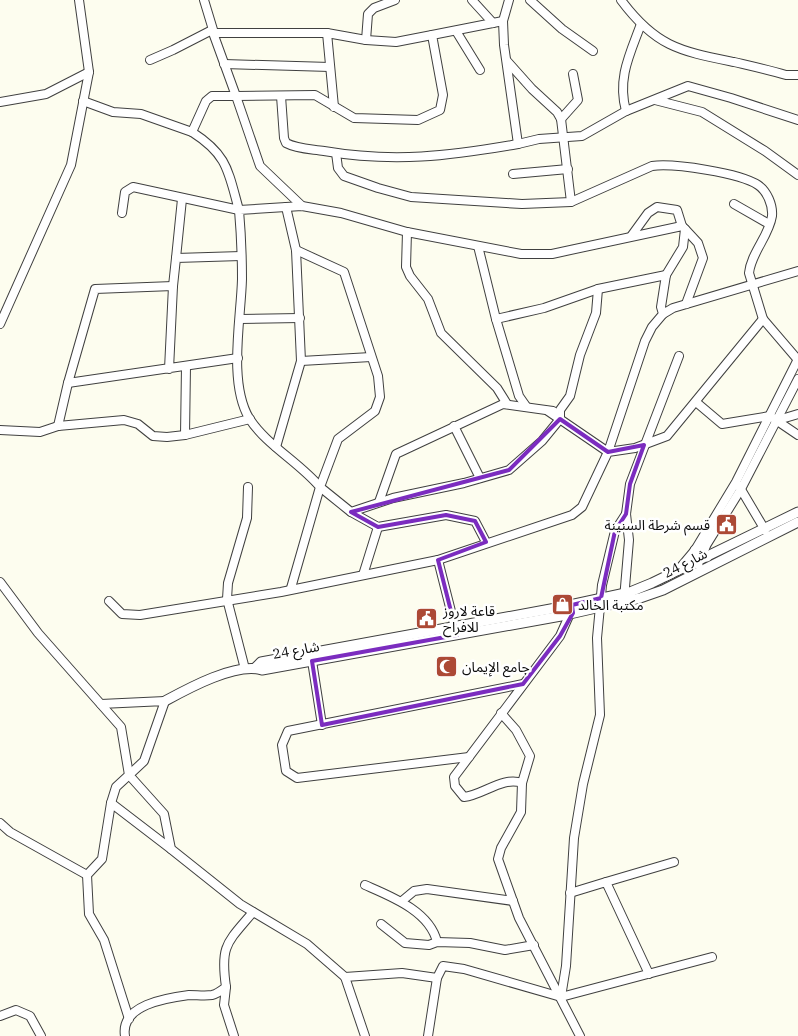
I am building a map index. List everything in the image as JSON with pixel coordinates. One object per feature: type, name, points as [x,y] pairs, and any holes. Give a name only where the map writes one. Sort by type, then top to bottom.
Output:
[{"type":"street","points":[[0,324],[71,165],[89,72],[79,0]]},
{"type":"street","points":[[204,0],[212,30],[260,166],[302,206]]},
{"type":"street","points":[[366,40],[368,14],[374,8],[395,0]]},
{"type":"street","points":[[472,0],[493,23]]},
{"type":"street","points":[[509,0],[503,21],[518,144]]},
{"type":"street","points":[[530,0],[562,29],[593,51]]},
{"type":"street","points":[[621,0],[642,24],[662,41],[698,56],[786,75],[798,75]]},
{"type":"street","points":[[212,30],[217,34],[327,33],[366,40],[396,42],[503,21]]},
{"type":"street","points":[[626,111],[621,94],[624,70],[642,24]]},
{"type":"street","points":[[150,60],[212,30]]},
{"type":"street","points":[[456,31],[480,70]]},
{"type":"street","points":[[327,33],[334,107]]},
{"type":"street","points":[[192,132],[209,98],[236,96],[315,96],[350,117],[418,120],[440,110],[443,95],[432,35]]},
{"type":"street","points":[[507,61],[532,89],[558,112],[564,137],[571,202]]},
{"type":"street","points":[[224,64],[330,67]]},
{"type":"street","points":[[0,102],[46,94],[89,72]]},
{"type":"street","points":[[561,119],[578,100],[573,74]]},
{"type":"street","points":[[281,96],[286,143],[336,153],[419,158],[469,153],[564,137],[582,136],[626,111],[688,86],[798,120]]},
{"type":"street","points":[[655,100],[702,112],[765,151],[798,175]]},
{"type":"street","points":[[83,101],[113,112],[142,114],[192,132],[211,144],[223,160],[239,210],[241,256],[238,358],[241,394],[250,419],[276,447],[320,487],[351,512],[378,527],[446,515],[475,521],[486,542]]},
{"type":"street","points":[[336,153],[340,172],[344,176],[411,197],[522,204],[571,202],[652,166],[670,165],[714,172],[758,185],[764,190],[772,208],[769,224],[749,267],[751,285],[763,319],[798,359],[739,485]]},
{"type":"street","points":[[513,174],[568,169]]},
{"type":"street","points":[[122,213],[125,192],[133,187],[239,210],[302,206],[341,213],[407,232],[521,254],[552,254],[683,227]]},
{"type":"street","points":[[169,369],[182,199]]},
{"type":"street","points":[[734,204],[769,224]]},
{"type":"street","points":[[276,447],[301,361],[296,250],[286,207]]},
{"type":"street","points":[[632,236],[648,213],[657,208],[677,210],[683,227],[682,246],[666,275],[663,314]]},
{"type":"street","points":[[683,227],[698,243],[703,258],[686,304]]},
{"type":"street","points":[[407,232],[406,267],[410,276],[428,299],[441,333],[497,388],[507,404]]},
{"type":"street","points":[[478,246],[496,320],[518,396],[526,406]]},
{"type":"street","points":[[291,588],[320,487],[338,439],[375,411],[380,397],[378,376],[344,272],[296,250]]},
{"type":"street","points":[[176,258],[241,256]]},
{"type":"street","points":[[109,601],[122,614],[157,614],[227,599],[438,560],[486,542],[572,515],[582,507],[608,452],[645,341],[652,327],[663,314],[686,304],[798,271]]},
{"type":"street","points":[[496,320],[544,308],[598,289],[666,275]]},
{"type":"street","points":[[58,426],[95,288],[174,286]]},
{"type":"street","points":[[351,512],[379,502],[509,470],[542,442],[560,419],[560,410],[570,396],[580,355],[596,313],[598,289]]},
{"type":"street","points":[[240,319],[300,318]]},
{"type":"street","points":[[548,411],[608,452],[644,445],[667,436],[763,319]]},
{"type":"street","points":[[624,598],[629,540],[626,514],[630,484],[679,356]]},
{"type":"street","points":[[301,361],[371,357]]},
{"type":"street","points":[[68,383],[238,358]]},
{"type":"street","points":[[185,435],[186,366]]},
{"type":"street","points":[[675,583],[695,563],[778,420],[798,379]]},
{"type":"street","points":[[696,402],[722,424],[770,416],[798,435]]},
{"type":"street","points":[[379,502],[396,454],[454,426],[507,404],[548,411],[560,410]]},
{"type":"street","points":[[778,420],[798,414]]},
{"type":"street","points":[[0,430],[40,432],[58,426],[124,420],[138,424],[153,436],[185,435],[250,419]]},
{"type":"street","points":[[454,426],[480,478]]},
{"type":"street","points":[[739,485],[765,530]]},
{"type":"street","points":[[244,669],[227,599],[228,583],[238,555],[246,518],[248,487]]},
{"type":"street","name":"شارع 24","points":[[456,631],[261,662],[255,668],[262,670],[312,661],[664,590],[709,561],[798,512]]},
{"type":"street","points":[[561,997],[566,966],[574,838],[583,784],[600,715],[597,638],[600,602],[615,531],[626,514]]},
{"type":"street","name":"شارع 24","points":[[624,598],[678,570],[695,563],[709,561],[798,522]]},
{"type":"street","points":[[364,575],[378,527]]},
{"type":"street","points":[[678,570],[695,550],[705,543]]},
{"type":"street","points":[[705,543],[704,555],[709,561]]},
{"type":"street","points":[[695,550],[695,563]]},
{"type":"street","points":[[438,560],[456,631]]},
{"type":"street","points":[[0,582],[38,633],[121,727],[129,775],[164,814],[171,848]]},
{"type":"street","points":[[522,783],[506,782],[476,796],[464,797],[455,786],[454,777],[560,636],[572,609]]},
{"type":"street","points":[[312,661],[322,725]]},
{"type":"street","points":[[101,704],[165,701],[186,689],[244,669],[255,668]]},
{"type":"street","points":[[469,757],[297,778],[286,771],[282,745],[288,731],[523,684]]},
{"type":"street","points":[[129,1019],[104,940],[89,914],[87,875],[102,859],[111,803],[116,787],[144,761],[165,701]]},
{"type":"street","points":[[501,713],[516,730],[530,756],[522,783],[521,812],[501,848],[498,859],[513,901],[580,1036]]},
{"type":"street","points":[[111,803],[171,848],[240,904],[307,944],[345,977],[365,1036]]},
{"type":"street","points":[[0,823],[10,832],[87,875]]},
{"type":"street","points":[[570,894],[674,862]]},
{"type":"street","points":[[606,882],[649,974]]},
{"type":"street","points":[[365,885],[402,902],[423,920],[437,942]]},
{"type":"street","points":[[402,902],[414,891],[427,889],[513,901]]},
{"type":"street","points":[[234,1036],[224,1005],[226,987],[222,960],[229,940],[253,912]]},
{"type":"street","points":[[381,924],[405,943],[429,945],[437,942],[470,943],[505,950],[534,945]]},
{"type":"street","points":[[428,1036],[437,978],[443,966],[464,969],[561,997],[712,957]]},
{"type":"street","points":[[345,977],[402,973],[437,978]]},
{"type":"street","points":[[124,1036],[124,1029],[131,1014],[148,1004],[188,996],[214,995],[226,987]]},
{"type":"street","points":[[0,1016],[16,1010],[30,1016],[41,1036]]},
{"type":"highlighted area","points":[[560,419],[608,452],[644,445],[630,484],[626,514],[615,531],[601,598],[572,605],[573,613],[560,636],[523,684],[322,725],[312,661],[457,635],[438,560],[486,542],[475,521],[446,515],[378,527],[351,512],[509,470]]},
{"type":"place","name":"قسم شرطة السنينة","points":[[726,525]]},
{"type":"place","name":"مكتبة الخالد","points":[[562,605]]},
{"type":"place","name":"قاعة لاروز للافراح","points":[[427,619]]},
{"type":"place","name":"جامع الإيمان","points":[[446,667]]}]
